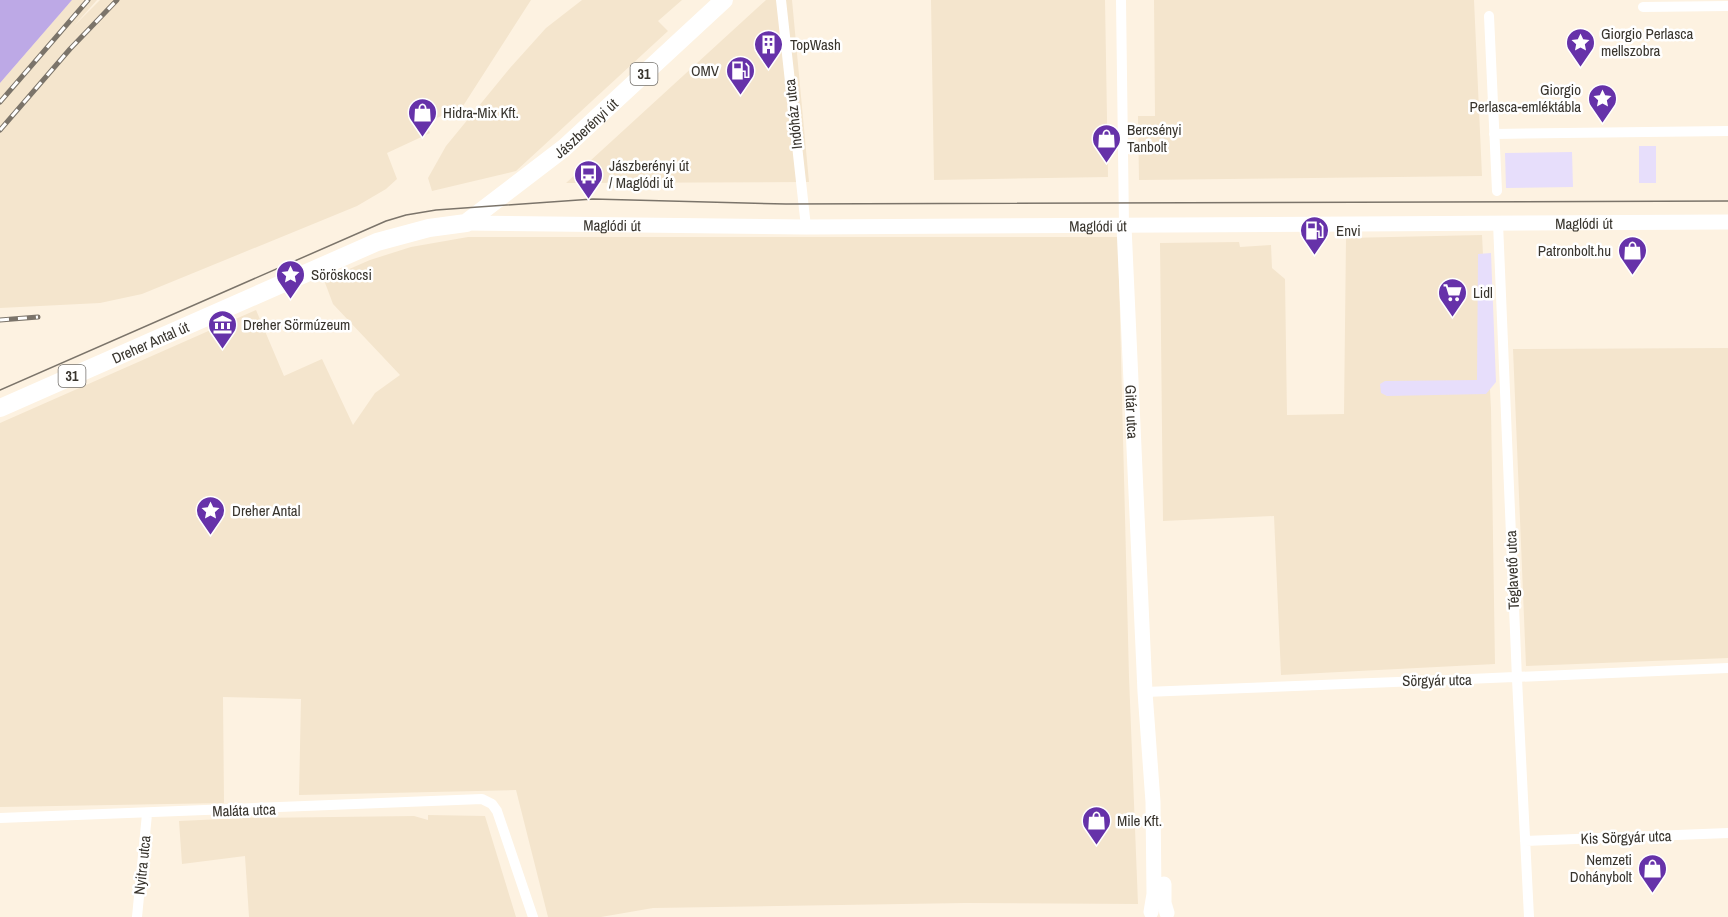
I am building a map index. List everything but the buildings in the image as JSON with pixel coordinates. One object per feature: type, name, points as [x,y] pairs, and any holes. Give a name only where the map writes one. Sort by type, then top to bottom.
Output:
[{"type":"main road","name":"Jászberényi út","points":[[466,223],[564,148],[724,0]]},
{"type":"main road","name":"Dreher Antal út","points":[[1,407],[376,242],[429,228],[466,223]]},
{"type":"street","name":"Indóház utca","points":[[781,0],[806,227]]},
{"type":"street","name":"Gitár utca","points":[[1121,0],[1124,226],[1153,822],[1154,903],[1150,914]]},
{"type":"street","points":[[1643,8],[1728,6]]},
{"type":"street","points":[[1489,16],[1497,191]]},
{"type":"street","points":[[1494,134],[1728,131]]},
{"type":"street","name":"Maglódi út","points":[[466,223],[806,227],[1728,222]]},
{"type":"street","name":"Téglavető utca","points":[[1498,223],[1529,917]]},
{"type":"street","name":"Sörgyár utca","points":[[1145,692],[1396,681],[1517,679],[1728,668]]},
{"type":"street","name":"Maláta utca","points":[[0,818],[487,800],[497,811],[533,917]]},
{"type":"street","name":"Nyitra utca","points":[[137,917],[147,814]]},
{"type":"street","name":"Gitár utca","points":[[1153,822],[1161,851],[1164,903],[1170,916]]},
{"type":"street","name":"Kis Sörgyár utca","points":[[1525,841],[1728,833]]},
{"type":"street","points":[[1150,914],[1160,910],[1170,916]]},
{"type":"shaded area","points":[[0,0],[72,0],[0,83]]},
{"type":"shaded area","points":[[72,0],[97,0],[74,26],[100,0],[531,0],[463,106],[426,123],[430,133],[387,153],[397,179],[386,189],[357,206],[142,294],[100,303],[0,308],[0,83]]},
{"type":"shaded area","points":[[582,0],[682,0],[658,21],[668,31],[516,171],[432,191],[428,178],[446,146],[546,28]]},
{"type":"shaded area","points":[[766,0],[792,0],[809,182],[566,183]]},
{"type":"shaded area","points":[[931,0],[1105,0],[1108,177],[934,180]]},
{"type":"shaded area","points":[[1154,0],[1474,0],[1482,176],[1139,180],[1138,116],[1155,116]]},
{"type":"shaded area","points":[[1639,146],[1656,146],[1656,183],[1639,183]]},
{"type":"shaded area","points":[[1572,152],[1573,187],[1506,188],[1505,153]]},
{"type":"shaded area","points":[[1482,235],[1491,409],[1495,664],[1281,675],[1274,516],[1163,521],[1160,243],[1239,242],[1240,247],[1271,245],[1272,268],[1285,279],[1287,415],[1344,414],[1346,238]]},
{"type":"shaded area","points":[[468,237],[1118,237],[1129,677],[1138,904],[965,903],[653,908],[601,917],[548,917],[516,790],[299,795],[301,699],[223,697],[224,803],[0,807],[0,423],[256,310],[284,376],[322,359],[353,425],[375,393],[400,375],[333,304],[324,280],[370,260],[411,247]]},
{"type":"shaded area","points":[[1491,253],[1496,382],[1486,394],[1387,396],[1381,393],[1380,384],[1385,381],[1477,380],[1478,254]]},
{"type":"shaded area","points":[[1728,348],[1728,658],[1526,666],[1513,349]]},
{"type":"shaded area","points":[[428,815],[485,816],[516,917],[249,917],[245,856],[182,864],[179,821],[414,816],[428,820]]},
{"type":"tram line","points":[[0,390],[386,221],[436,210],[593,199],[786,204],[1728,201]]},
{"type":"railway","points":[[0,102],[88,0]]},
{"type":"railway","points":[[0,130],[70,49],[117,0]]},
{"type":"railway","points":[[0,320],[38,317]]},
{"type":"place","name":"Giorgio Perlasca mellszobra","points":[[1580,68]]},
{"type":"place","name":"TopWash","points":[[769,70]]},
{"type":"place","name":"OMV","points":[[740,96]]},
{"type":"place","name":"Giorgio Perlasca-emléktábla","points":[[1602,124]]},
{"type":"place","name":"Hidra-Mix Kft.","points":[[422,138]]},
{"type":"place","name":"Bercsényi Tanbolt","points":[[1106,164]]},
{"type":"place","name":"Jászberényi út / Maglódi út","points":[[588,200]]},
{"type":"place","name":"Envi","points":[[1315,256]]},
{"type":"place","name":"Patronbolt.hu","points":[[1632,276]]},
{"type":"place","name":"Söröskocsi","points":[[290,300]]},
{"type":"place","name":"Lidl","points":[[1452,318]]},
{"type":"place","name":"Dreher Sörmúzeum","points":[[222,350]]},
{"type":"place","name":"Dreher Antal","points":[[211,536]]},
{"type":"place","name":"Mile Kft.","points":[[1096,846]]},
{"type":"place","name":"Nemzeti Dohánybolt","points":[[1653,894]]}]
